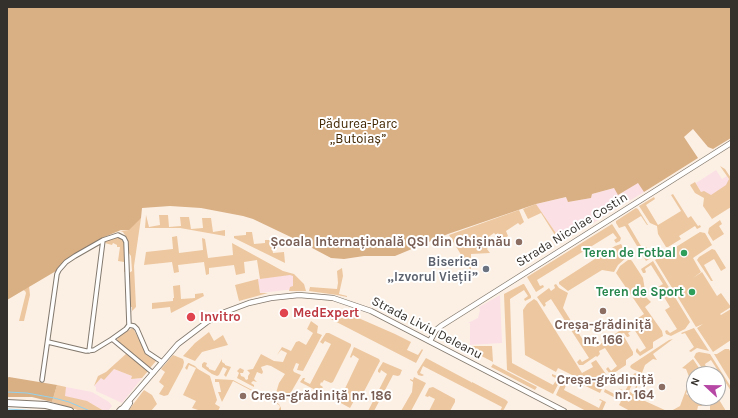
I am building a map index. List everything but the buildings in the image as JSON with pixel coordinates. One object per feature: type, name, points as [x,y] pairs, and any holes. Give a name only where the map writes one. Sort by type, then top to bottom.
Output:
[{"type":"highway","points":[[7,403],[58,405],[75,411]]},
{"type":"highway","points":[[46,405],[57,411]]},
{"type":"highway","points":[[46,405],[62,411]]},
{"type":"highway","points":[[46,405],[70,411]]},
{"type":"main road","name":"Strada Nicolae Costin","points":[[430,341],[436,330],[441,326],[731,143]]},
{"type":"main road","name":"Strada Liviu Deleanu","points":[[121,411],[178,344],[192,332],[216,316],[249,303],[280,297],[307,296],[340,300],[380,315],[564,411]]},
{"type":"street","points":[[42,380],[58,270],[66,262],[103,240],[118,235],[124,238],[126,242],[129,325],[112,339],[89,351],[82,351],[48,342]]},
{"type":"street","points":[[89,351],[103,240]]},
{"type":"street","points":[[129,325],[134,326],[137,329],[147,352],[162,362]]},
{"type":"street","points":[[112,339],[153,373]]},
{"type":"shaded area","points":[[130,7],[139,219],[141,218],[134,266],[136,307],[132,311],[132,307],[130,307],[129,273],[132,271],[131,256],[128,252],[128,240],[123,232],[120,231],[129,230]]},
{"type":"shaded area","points":[[720,166],[725,169],[731,178],[731,207],[712,219],[703,206],[704,198],[695,193],[690,185],[695,182],[701,192],[704,191],[711,195],[726,185],[729,179]]},
{"type":"shaded area","points":[[716,170],[722,179],[727,176],[731,184],[711,197],[701,192],[696,183]]},
{"type":"shaded area","points":[[638,182],[644,192],[562,242],[536,204],[567,197],[568,202],[591,198],[592,194],[614,188],[619,195]]},
{"type":"shaded area","points":[[673,194],[688,218],[691,216],[698,226],[700,225],[701,227],[697,229],[695,226],[679,236],[681,239],[666,247],[658,234],[657,226],[650,223],[639,206],[654,197],[655,199],[646,205],[658,225],[681,211],[671,195]]},
{"type":"shaded area","points":[[536,204],[562,242],[560,243],[541,213],[528,219],[523,209]]},
{"type":"shaded area","points":[[636,208],[648,225],[641,216],[628,224],[641,246],[646,247],[651,253],[651,258],[646,261],[625,226],[619,228],[616,223],[616,221]]},
{"type":"shaded area","points":[[519,210],[524,222],[520,225],[518,223],[506,231],[508,236],[502,240],[498,233],[496,235],[494,233],[487,238],[491,244],[487,249],[490,253],[471,254],[471,271],[449,235]]},
{"type":"shaded area","points":[[146,215],[149,227],[160,225],[159,215],[168,215],[169,227],[181,226],[180,217],[189,217],[191,229],[203,228],[202,218],[211,218],[213,232],[225,230],[225,236],[180,228],[145,228]]},
{"type":"shaded area","points":[[720,220],[722,224],[719,226],[724,234],[713,241],[708,233],[709,228]]},
{"type":"shaded area","points":[[612,224],[621,238],[620,241],[616,243],[614,240],[617,238],[613,233],[537,280],[540,286],[543,285],[544,287],[536,292],[527,277]]},
{"type":"shaded area","points":[[246,232],[252,232],[254,244],[265,243],[265,240],[271,240],[273,253],[284,252],[285,263],[234,238],[234,236],[246,235]]},
{"type":"shaded area","points":[[700,232],[705,233],[712,245],[693,258],[701,272],[693,278],[702,272],[717,296],[721,293],[731,307],[720,314],[721,315],[731,309],[731,340],[713,352],[697,328],[703,324],[696,327],[655,260]]},
{"type":"shaded area","points":[[117,236],[124,242],[126,272],[124,272],[124,262],[118,261],[120,247],[117,247],[117,245],[113,243],[112,245],[105,243],[106,241]]},
{"type":"shaded area","points":[[177,236],[179,253],[203,250],[202,238],[205,239],[208,258],[233,255],[232,243],[283,271],[294,274],[304,284],[306,291],[289,291],[290,287],[293,286],[293,276],[290,275],[260,279],[257,260],[244,262],[245,273],[236,275],[234,265],[209,268],[209,274],[206,275],[204,262],[178,265],[179,272],[174,273],[172,262],[144,265],[146,252],[173,249],[172,237]]},
{"type":"shaded area","points":[[621,244],[628,256],[618,265],[614,272],[602,270],[568,291],[559,284],[559,282],[615,246]]},
{"type":"shaded area","points":[[712,249],[715,250],[726,268],[721,271],[714,259],[704,265],[713,281],[711,281],[697,260],[699,257]]},
{"type":"shaded area","points":[[628,260],[632,261],[643,278],[646,297],[651,302],[645,307],[662,331],[663,336],[653,342],[653,348],[640,356],[636,352],[637,348],[640,352],[646,348],[634,329],[628,333],[630,336],[628,337],[622,333],[633,352],[633,355],[626,360],[626,365],[611,375],[606,369],[608,367],[611,371],[617,366],[605,348],[599,351],[600,354],[597,357],[596,356],[583,365],[579,365],[577,362],[580,359],[582,362],[589,358],[551,299],[545,303],[546,305],[544,307],[537,297],[549,288],[551,291],[555,288],[554,285],[556,284],[559,288],[568,293],[563,308],[586,345],[596,347],[644,314],[616,273],[620,266]]},
{"type":"shaded area","points":[[653,261],[690,322],[685,329],[671,336],[666,334],[665,331],[667,330],[670,333],[677,329],[665,310],[670,307],[658,287],[663,284],[651,265],[645,269],[645,273],[643,273],[641,269]]},
{"type":"shaded area","points":[[342,268],[343,276],[339,294],[347,297],[309,291],[310,287],[337,289],[337,271]]},
{"type":"shaded area","points":[[294,274],[295,289],[260,293],[258,279]]},
{"type":"shaded area","points":[[258,279],[260,293],[268,293],[239,301],[235,285]]},
{"type":"shaded area","points":[[523,284],[531,298],[525,301],[524,299],[528,296],[524,290],[510,299],[512,363],[553,385],[557,379],[552,376],[552,374],[560,377],[561,379],[553,394],[507,370],[504,294]]},
{"type":"shaded area","points":[[180,285],[181,299],[195,298],[195,294],[203,293],[204,296],[171,313],[170,307],[152,309],[152,303],[173,301],[173,286]]},
{"type":"shaded area","points":[[29,286],[30,295],[24,321],[19,321],[26,293],[23,290]]},
{"type":"shaded area","points":[[500,295],[502,343],[470,345],[470,323],[468,323],[478,318],[480,310],[479,307]]},
{"type":"shaded area","points":[[534,299],[537,301],[582,373],[593,367],[591,363],[596,360],[608,377],[600,393],[573,380],[574,376],[558,368],[556,372],[525,355],[523,310],[527,304]]},
{"type":"shaded area","points":[[321,308],[347,313],[395,334],[411,342],[407,350],[418,355],[422,349],[423,350],[416,363],[319,313]]},
{"type":"shaded area","points":[[311,321],[318,326],[317,333],[322,335],[303,371],[297,370],[299,364],[296,363],[293,370],[301,375],[286,401],[275,396],[279,383],[285,374],[271,366],[267,365],[261,367],[263,372],[262,374],[257,372],[254,379],[257,382],[253,381],[251,383],[254,387],[237,378],[239,373],[237,371],[240,368],[244,370],[243,373],[240,373],[241,376],[246,380],[248,379],[250,373],[247,370],[253,369],[261,354],[274,361],[283,362],[287,353],[281,350],[277,355],[282,347],[291,351],[296,342],[299,341],[306,345],[313,333],[307,329]]},
{"type":"shaded area","points":[[133,328],[146,353],[156,361],[150,368],[117,341],[118,336]]},
{"type":"shaded area","points":[[694,328],[709,351],[697,348],[691,352],[689,351],[694,347],[685,333],[681,333]]},
{"type":"shaded area","points":[[209,332],[214,341],[223,335],[228,345],[202,352],[195,361],[183,356],[195,343]]},
{"type":"shaded area","points":[[326,333],[329,333],[351,344],[351,346],[333,382],[331,383],[324,380],[322,383],[321,382],[320,385],[323,387],[321,390],[327,393],[325,395],[300,382],[303,378],[305,378],[304,381],[310,384],[331,344],[325,341],[323,344],[320,342]]},
{"type":"shaded area","points":[[673,339],[653,354],[657,360],[653,359],[645,365],[642,373],[630,367],[669,340]]},
{"type":"shaded area","points":[[472,346],[492,346],[493,362],[472,351]]},
{"type":"shaded area","points":[[354,347],[379,359],[380,361],[360,399],[355,399],[350,408],[328,396],[331,392],[333,393],[332,395],[340,399],[359,359],[353,355],[351,358],[350,357]]},
{"type":"shaded area","points":[[725,349],[729,349],[731,353],[731,382],[726,374],[726,366],[721,366],[714,354],[717,354]]},
{"type":"shaded area","points":[[699,352],[710,354],[718,366],[715,366],[711,360],[705,364],[706,366],[701,366],[694,357],[696,353]]},
{"type":"shaded area","points":[[127,353],[148,371],[142,378],[131,379],[132,376],[114,369],[104,380],[101,378],[94,386],[98,376],[106,372]]},
{"type":"shaded area","points":[[173,355],[183,359],[183,367],[168,395],[164,396],[159,394],[164,386],[159,382],[165,372],[161,369]]},
{"type":"shaded area","points":[[426,358],[471,383],[472,382],[506,400],[508,402],[503,411],[500,411],[502,407],[423,366],[420,373],[424,375],[418,375],[417,372]]},
{"type":"shaded area","points":[[222,359],[222,362],[225,365],[231,367],[226,377],[224,375],[227,369],[223,367],[217,376],[202,367],[204,362],[207,363],[206,366],[209,369],[215,371]]},
{"type":"shaded area","points":[[693,359],[698,366],[686,366],[686,369],[682,368]]},
{"type":"shaded area","points":[[383,362],[402,370],[400,375],[393,375],[374,411],[368,411],[387,374],[381,370],[380,373],[378,372]]},
{"type":"shaded area","points":[[188,363],[210,376],[217,400],[215,404],[220,407],[218,411],[201,411],[192,408],[196,401],[183,395],[196,368],[189,365],[187,370],[185,368]]},
{"type":"shaded area","points":[[493,364],[537,387],[535,390],[491,367]]},
{"type":"shaded area","points":[[114,369],[132,376],[131,379],[142,378],[122,403],[96,391],[96,387],[94,386],[101,378]]},
{"type":"shaded area","points":[[635,373],[637,374],[629,391],[633,394],[641,375],[634,396],[667,411],[630,411],[619,405],[621,401],[604,392],[605,389],[629,402],[632,396],[618,388],[625,391]]},
{"type":"shaded area","points":[[414,377],[426,383],[411,411],[401,411],[412,392],[413,382],[410,379],[413,380]]},
{"type":"shaded area","points":[[215,379],[233,380],[279,404],[281,408],[281,411],[278,411],[280,407],[279,405],[233,381],[222,402],[218,392],[221,392],[219,382],[215,382]]},
{"type":"shaded area","points":[[726,379],[731,387],[731,391],[726,383]]},
{"type":"shaded area","points":[[565,380],[571,382],[570,385],[567,383],[564,390],[599,408],[602,401],[599,400],[600,399],[606,402],[602,411],[586,411],[556,395],[561,384]]},
{"type":"shaded area","points":[[57,385],[66,387],[65,396],[87,401],[104,411],[81,411],[52,402]]},
{"type":"shaded area","points":[[66,387],[92,392],[109,402],[112,406],[108,411],[104,411],[90,403],[64,396]]},
{"type":"shaded area","points":[[433,387],[455,399],[450,411],[429,411],[435,399],[425,396],[429,388]]},
{"type":"shaded area","points":[[144,390],[152,395],[157,404],[151,411],[128,411]]},
{"type":"shaded area","points":[[686,390],[686,406],[698,406],[697,411],[671,411],[680,406]]},
{"type":"shaded area","points":[[710,406],[723,406],[726,411],[708,411],[710,410]]},
{"type":"green space","name":"Pădurea-Parc „Butoiaș”","points":[[7,7],[731,7],[731,138],[713,149],[708,147],[693,129],[684,137],[698,158],[644,192],[638,183],[618,195],[614,188],[592,194],[591,198],[568,202],[566,197],[536,204],[448,234],[395,256],[364,256],[344,259],[331,258],[253,219],[243,216],[201,208],[170,206],[142,208],[141,218],[129,230],[121,230],[102,238],[65,261],[56,271],[7,300]]},
{"type":"green space","points":[[9,377],[57,385],[52,402],[32,397],[7,397],[7,378]]},
{"type":"waterway","points":[[7,392],[27,393],[54,398],[69,402],[90,411]]},
{"type":"waterway","points":[[7,409],[42,411]]},
{"type":"place","name":"Școala Internațională QSI din Chișinău","points":[[519,242]]},
{"type":"place","name":"Teren de Fotbal","points":[[684,253]]},
{"type":"place","name":"Biserica „Izvorul Vieții”","points":[[486,269]]},
{"type":"place","name":"Teren de Sport","points":[[692,292]]},
{"type":"place","name":"Creșa-grădiniță nr. 166","points":[[603,311]]},
{"type":"place","name":"MedExpert","points":[[284,313]]},
{"type":"place","name":"Invitro","points":[[191,317]]},
{"type":"place","name":"Creșa-grădiniță nr. 164","points":[[662,387]]},
{"type":"place","name":"Creșa-grădiniță nr. 186","points":[[243,396]]}]
